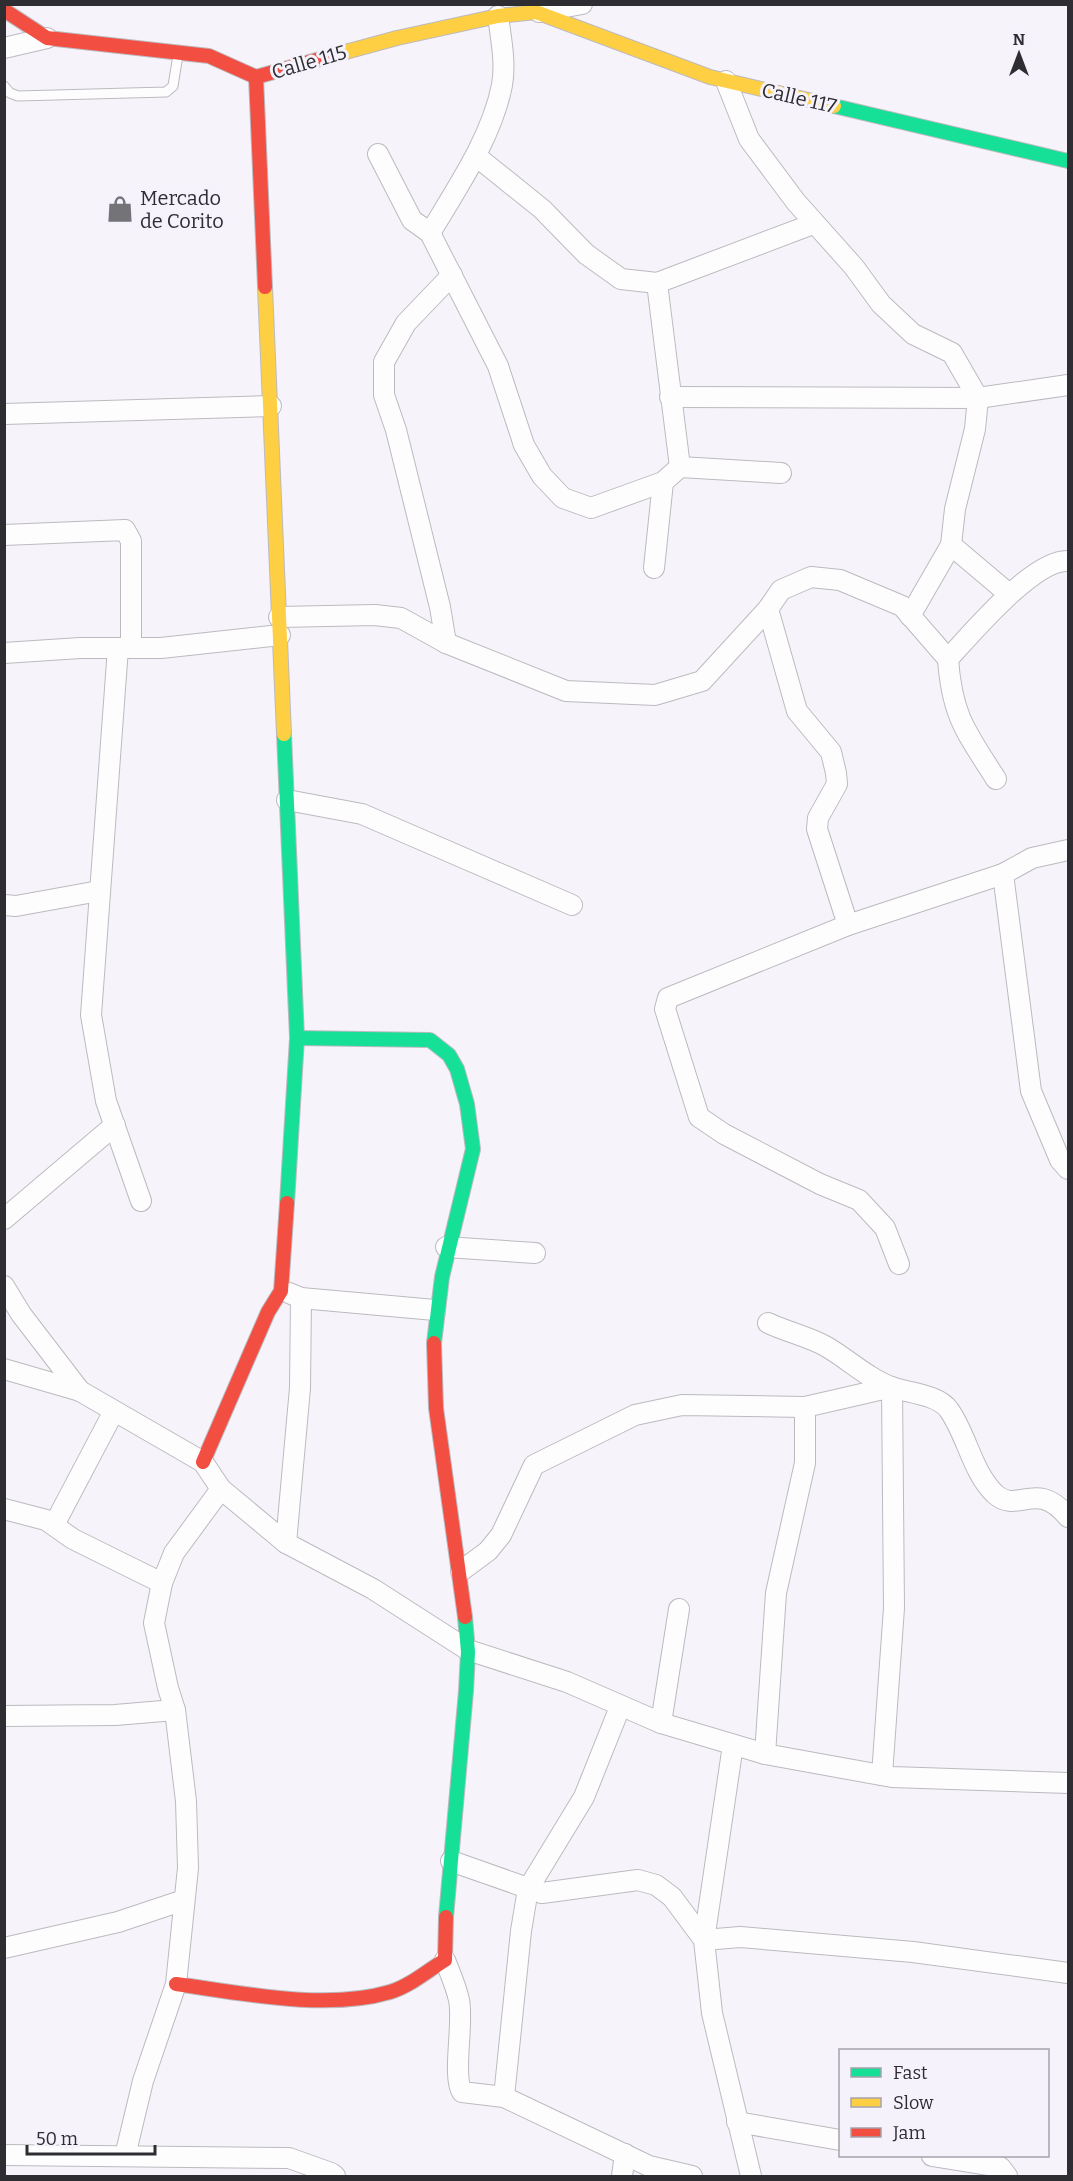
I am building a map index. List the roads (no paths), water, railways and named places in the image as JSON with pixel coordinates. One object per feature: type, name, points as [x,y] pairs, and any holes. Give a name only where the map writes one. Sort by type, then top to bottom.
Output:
[{"type":"street","points":[[536,12],[580,5]]},
{"type":"street","points":[[4,10],[47,38]]},
{"type":"street","name":"Calle 115","points":[[47,38],[209,56],[256,77],[397,38],[498,16],[536,12]]},
{"type":"street","name":"Calle 117","points":[[536,12],[726,81],[1068,161]]},
{"type":"street","points":[[430,233],[476,156],[502,86],[504,68],[498,16]]},
{"type":"street","points":[[4,48],[47,38]]},
{"type":"street","points":[[203,1462],[268,1312],[280,1291],[297,1038],[256,77]]},
{"type":"street","points":[[726,81],[749,139],[813,224],[854,267],[881,304],[913,334],[952,353],[978,398],[975,429],[955,509],[951,545],[910,616]]},
{"type":"street","points":[[378,154],[412,220],[430,233],[498,366],[524,445],[542,476],[563,498],[591,508],[663,482],[680,467],[782,473]]},
{"type":"street","points":[[476,156],[542,209],[586,254],[621,279],[657,284],[813,224]]},
{"type":"street","points":[[446,643],[440,607],[402,452],[384,395],[384,363],[406,323],[452,275]]},
{"type":"street","points":[[657,284],[680,467]]},
{"type":"street","points":[[670,397],[978,398],[1068,385]]},
{"type":"street","points":[[4,414],[271,406]]},
{"type":"street","points":[[654,568],[663,482]]},
{"type":"street","points":[[4,535],[126,530],[131,541],[124,648],[99,891],[91,1015],[106,1101],[141,1201]]},
{"type":"street","points":[[951,545],[1009,594]]},
{"type":"street","points":[[948,659],[1009,594],[1058,561],[1068,561]]},
{"type":"street","points":[[4,653],[160,648],[280,626],[375,615],[401,618],[446,643],[566,691],[655,695],[702,681],[768,609],[782,590],[811,577],[840,580],[902,606],[948,659],[950,691],[961,725],[996,778]]},
{"type":"street","points":[[768,609],[797,711],[804,723],[831,752],[837,784],[818,819],[817,829],[848,925]]},
{"type":"street","points":[[287,800],[362,814],[572,905]]},
{"type":"street","points":[[899,1264],[885,1228],[859,1200],[820,1185],[724,1134],[699,1117],[664,1009],[668,998],[848,925],[1003,874],[1032,858],[1068,850]]},
{"type":"street","points":[[1003,874],[1031,1091],[1060,1160],[1068,1169]]},
{"type":"street","points":[[4,905],[16,906],[99,891]]},
{"type":"street","points":[[297,1038],[430,1040],[445,1049],[456,1063],[474,1134],[473,1149],[446,1247],[435,1310],[435,1406],[460,1571],[468,1650],[445,1960],[459,2000],[461,2038],[458,2086],[465,2094],[504,2097],[649,2166],[692,2176]]},
{"type":"street","points":[[4,1219],[115,1125]]},
{"type":"street","points":[[446,1247],[536,1253]]},
{"type":"street","points":[[4,1286],[21,1314],[80,1391]]},
{"type":"street","points":[[280,1291],[301,1298],[435,1310]]},
{"type":"street","points":[[286,1543],[300,1388],[301,1298]]},
{"type":"street","points":[[768,1323],[825,1346],[892,1387],[922,1395],[948,1407],[987,1484],[997,1496],[1010,1500],[1039,1497],[1050,1499],[1058,1504],[1068,1517]]},
{"type":"street","points":[[4,1369],[80,1391],[203,1462],[221,1489],[286,1543],[373,1589],[468,1650],[567,1682],[661,1723],[765,1754],[882,1775],[1068,1783]]},
{"type":"street","points":[[460,1571],[488,1551],[501,1535],[534,1465],[634,1415],[657,1408],[682,1405],[805,1407],[892,1387]]},
{"type":"street","points":[[882,1775],[894,1608],[892,1387]]},
{"type":"street","points":[[765,1754],[776,1593],[805,1463],[805,1407]]},
{"type":"street","points":[[54,1525],[114,1411]]},
{"type":"street","points":[[125,2156],[143,2081],[176,1984],[188,1868],[186,1801],[175,1710],[162,1667],[154,1623],[162,1583],[174,1553],[221,1489]]},
{"type":"street","points":[[4,1509],[46,1520],[74,1539],[162,1583]]},
{"type":"street","points":[[661,1723],[679,1609]]},
{"type":"street","points":[[504,2097],[521,1930],[528,1889],[584,1797],[620,1707]]},
{"type":"street","points":[[4,1716],[115,1715],[175,1710]]},
{"type":"street","points":[[733,1745],[704,1940],[712,2013],[751,2176]]},
{"type":"street","points":[[451,1861],[542,1893],[638,1880],[657,1885],[672,1897],[704,1940]]},
{"type":"street","points":[[4,1948],[118,1922],[184,1900]]},
{"type":"street","points":[[704,1940],[740,1937],[913,1952],[1068,1973]]},
{"type":"street","points":[[176,1984],[273,1996],[347,1998],[389,1992],[445,1960]]},
{"type":"street","points":[[737,2122],[839,2140]]},
{"type":"street","points":[[622,2176],[625,2154]]},
{"type":"street","points":[[4,2155],[289,2158],[333,2175]]},
{"type":"street","points":[[938,2157],[1000,2167],[1007,2176]]},
{"type":"lane","points":[[4,86],[10,93],[18,96],[166,92],[172,86],[179,52]]},
{"type":"place","name":"Mercado de Corito","points":[[120,209]]}]
